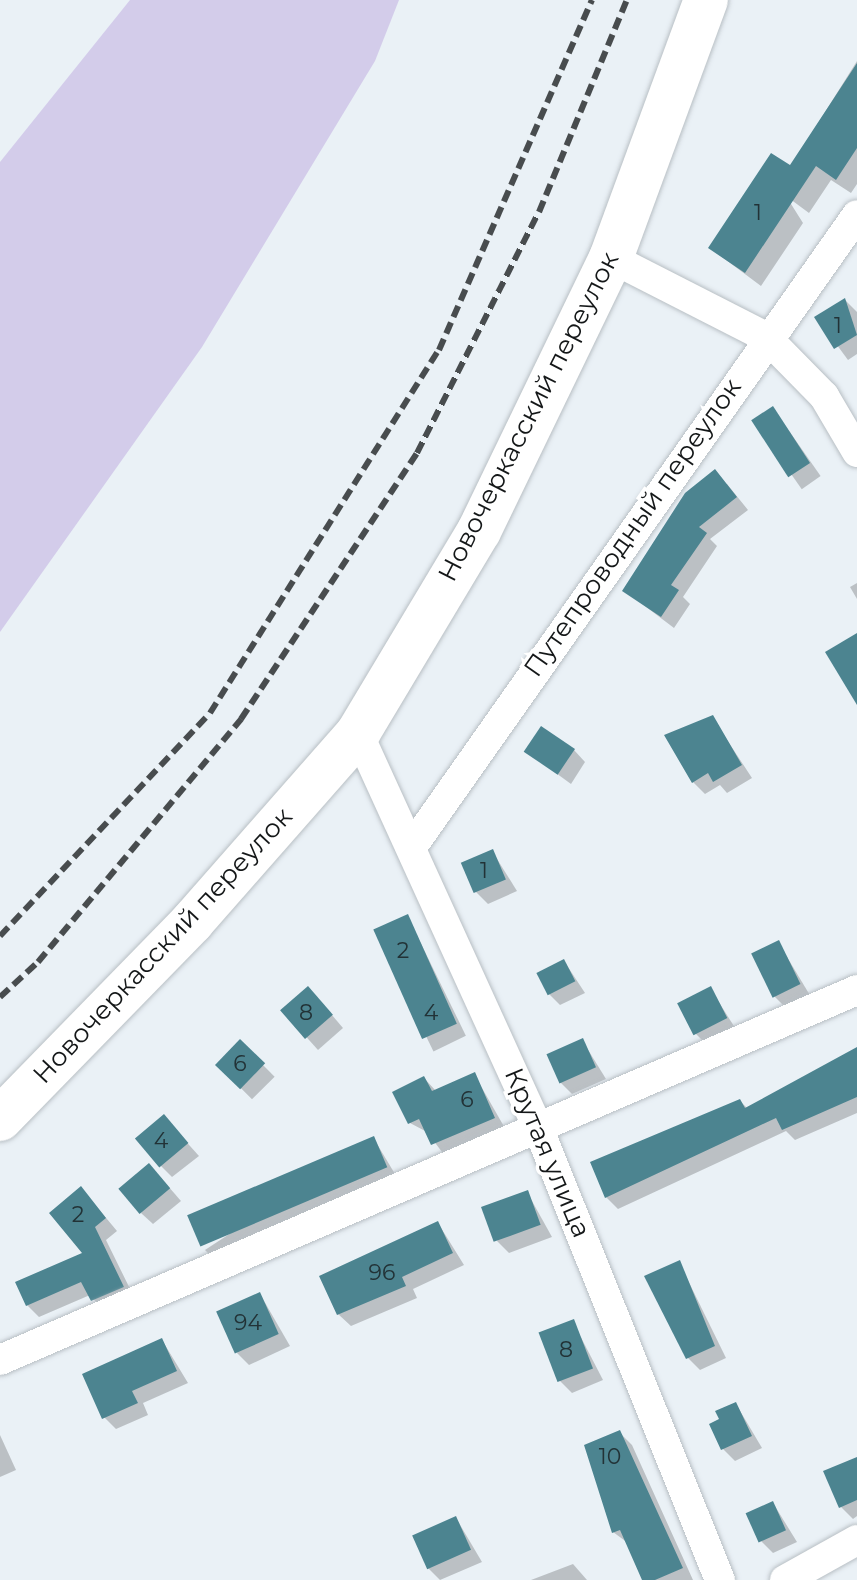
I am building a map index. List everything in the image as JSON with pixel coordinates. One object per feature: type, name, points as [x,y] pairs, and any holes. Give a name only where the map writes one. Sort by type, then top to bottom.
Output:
[{"type":"main road","name":"Новочеркасский переулок","points":[[0,1119],[192,922],[358,733],[479,531],[611,258],[706,0]]},
{"type":"street","name":"Путепроводный переулок","points":[[414,844],[766,337],[857,215]]},
{"type":"street","points":[[611,258],[766,337],[824,396],[857,452]]},
{"type":"street","name":"Крутая улица","points":[[358,733],[414,844],[539,1130],[720,1580]]},
{"type":"street","points":[[0,1360],[539,1130],[857,990]]},
{"type":"street","points":[[785,1580],[857,1540]]},
{"type":"shaded area","points":[[130,0],[399,0],[375,61],[202,347],[0,632],[0,162]]},
{"type":"building","points":[[857,63],[857,148],[836,180],[816,166],[745,273],[708,248],[771,153],[790,165]]},
{"type":"building","points":[[845,298],[857,335],[834,349],[814,317]]},
{"type":"building","points":[[773,406],[810,463],[788,477],[751,420]]},
{"type":"building","points":[[715,469],[737,497],[699,527],[707,533],[671,585],[679,590],[661,617],[622,591],[685,493]]},
{"type":"building","points":[[857,633],[857,705],[825,652]]},
{"type":"building","points":[[713,715],[742,765],[713,782],[708,773],[692,783],[664,735]]},
{"type":"building","points":[[541,726],[575,749],[558,775],[524,752]]},
{"type":"building","points":[[493,849],[506,879],[474,893],[461,863]]},
{"type":"building","points":[[408,914],[457,1024],[422,1039],[373,929]]},
{"type":"building","points":[[779,940],[800,984],[773,998],[751,954]]},
{"type":"building","points":[[564,959],[575,981],[548,995],[536,973]]},
{"type":"building","points":[[308,986],[333,1015],[305,1039],[280,1010]]},
{"type":"building","points":[[711,986],[727,1018],[693,1035],[677,1003]]},
{"type":"building","points":[[583,1038],[596,1067],[559,1084],[546,1054]]},
{"type":"building","points":[[240,1039],[265,1063],[240,1089],[215,1065]]},
{"type":"building","points":[[857,1047],[857,1097],[782,1130],[776,1118],[605,1198],[590,1162],[740,1099],[745,1108]]},
{"type":"building","points":[[475,1072],[495,1118],[431,1145],[419,1119],[408,1124],[392,1092],[424,1076],[432,1091]]},
{"type":"building","points":[[164,1114],[188,1143],[159,1168],[135,1138]]},
{"type":"building","points":[[374,1136],[387,1167],[200,1247],[187,1215]]},
{"type":"building","points":[[149,1163],[170,1188],[140,1214],[118,1189]]},
{"type":"building","points":[[81,1186],[106,1218],[95,1227],[124,1287],[91,1301],[81,1282],[26,1306],[15,1282],[82,1253],[49,1213]]},
{"type":"building","points":[[528,1190],[541,1225],[494,1242],[481,1207]]},
{"type":"building","points":[[438,1221],[453,1253],[402,1277],[406,1286],[337,1315],[319,1276]]},
{"type":"building","points":[[680,1260],[715,1346],[686,1359],[644,1276]]},
{"type":"building","points":[[260,1292],[279,1334],[235,1354],[216,1312]]},
{"type":"building","points":[[574,1319],[593,1368],[558,1382],[539,1333]]},
{"type":"building","points":[[162,1338],[177,1371],[132,1391],[138,1403],[102,1419],[82,1374]]},
{"type":"building","points":[[736,1402],[752,1436],[721,1450],[709,1424],[719,1419],[715,1411]]},
{"type":"building","points":[[620,1430],[683,1568],[655,1580],[642,1580],[620,1530],[612,1533],[584,1445]]},
{"type":"building","points":[[857,1457],[857,1500],[839,1508],[823,1471]]},
{"type":"building","points":[[773,1501],[786,1530],[759,1542],[746,1513]]},
{"type":"building","points":[[456,1516],[471,1550],[427,1569],[412,1536]]},
{"type":"railway","points":[[0,936],[210,713],[439,350],[592,0]]},
{"type":"railway","points":[[0,997],[38,962],[241,719],[417,453],[539,212],[627,0]]}]
